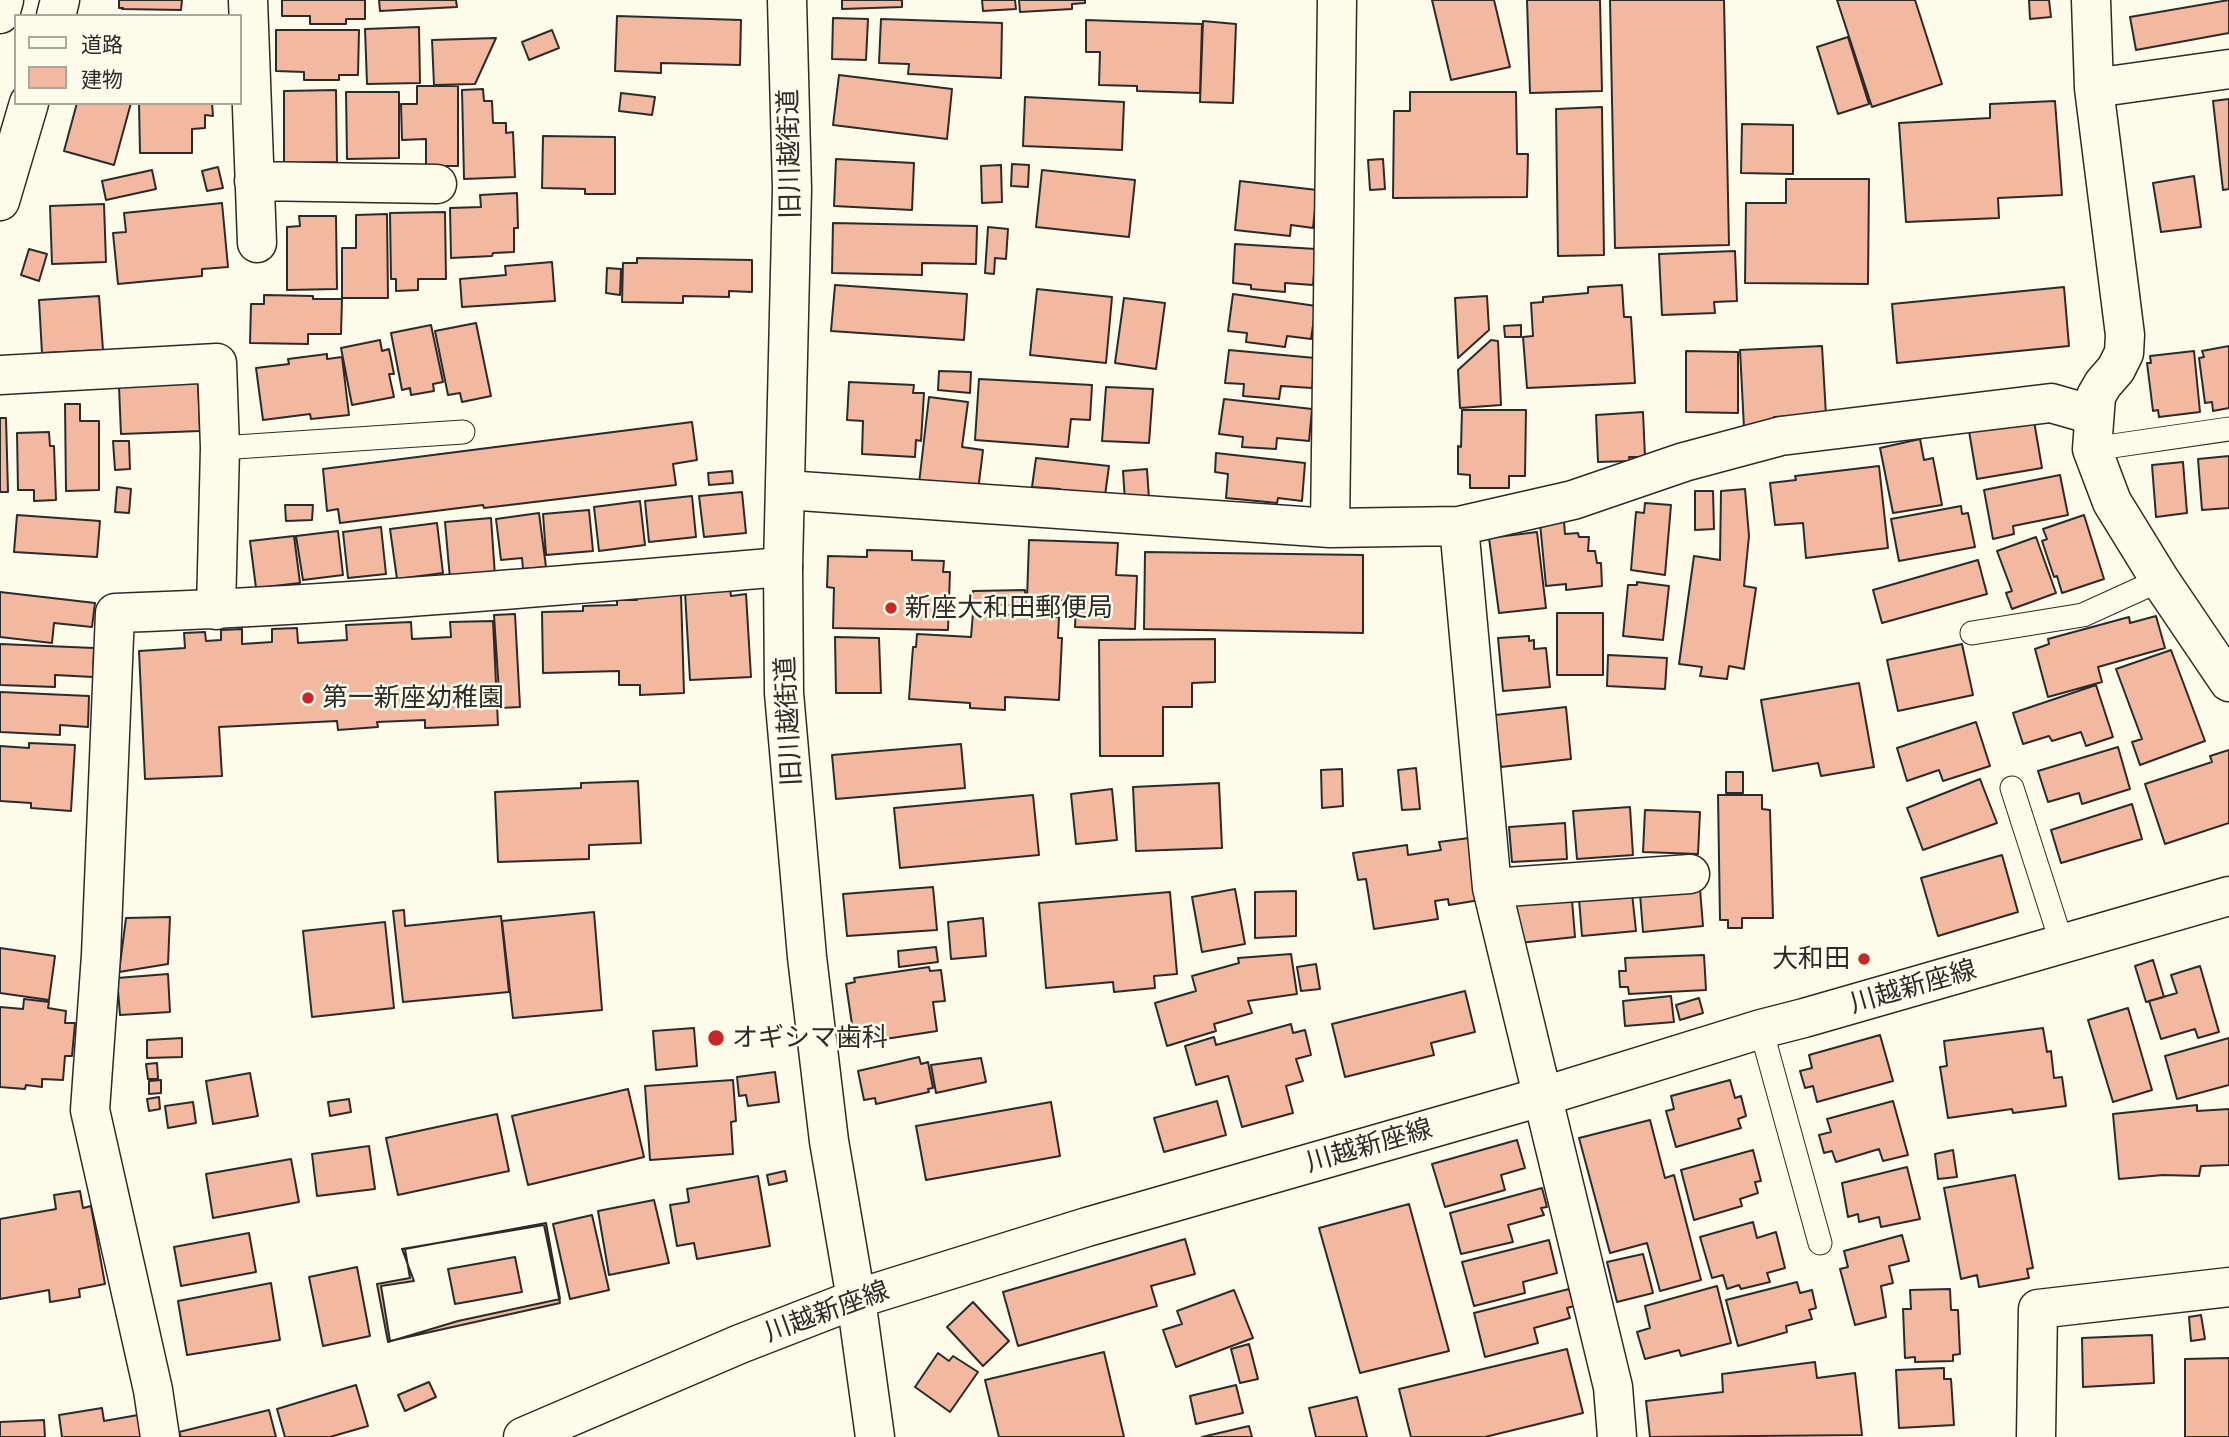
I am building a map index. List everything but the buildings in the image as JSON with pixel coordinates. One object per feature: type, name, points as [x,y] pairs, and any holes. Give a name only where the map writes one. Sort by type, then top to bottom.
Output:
[{"type":"main road","points":[[0,15],[4,0]]},
{"type":"main road","points":[[248,0],[257,243]]},
{"type":"main road","name":"旧川越街道","points":[[787,0],[792,189],[783,567],[784,693],[807,957],[829,1141],[856,1299],[875,1437]]},
{"type":"main road","points":[[1330,528],[1337,0]]},
{"type":"main road","points":[[2091,0],[2094,88],[2125,335],[2124,353],[2096,396],[2093,432],[2112,502],[2160,580],[2229,682]]},
{"type":"main road","points":[[2094,88],[2229,69]]},
{"type":"main road","points":[[0,201],[28,105]]},
{"type":"main road","points":[[254,181],[437,184]]},
{"type":"main road","points":[[0,375],[217,363],[220,449],[215,610]]},
{"type":"main road","points":[[786,490],[1330,528],[1459,527],[1573,500],[1684,462],[1782,436],[2050,403],[2093,432]]},
{"type":"main road","points":[[1459,527],[1492,888],[1613,1387],[1617,1437]]},
{"type":"main road","points":[[160,1437],[153,1390],[90,1110],[102,955],[116,613],[215,610],[783,567]]},
{"type":"main road","points":[[1492,888],[1690,874]]},
{"type":"main road","name":"川越新座線","points":[[523,1437],[740,1344],[856,1299],[1087,1227],[1541,1097],[1761,1029],[2229,896]]},
{"type":"main road","points":[[2036,1437],[2038,1309],[2229,1287]]},
{"type":"lane","points":[[2093,432],[2229,429]]},
{"type":"lane","points":[[220,449],[463,432]]},
{"type":"lane","points":[[1972,633],[2083,615],[2160,580]]},
{"type":"lane","points":[[2012,788],[2062,944]]},
{"type":"lane","points":[[1761,1029],[1820,1243]]},
{"type":"place","name":"新座大和田郵便局","points":[[891,608]]},
{"type":"place","name":"第一新座幼稚園","points":[[308,698]]},
{"type":"place","name":"大和田","points":[[1864,959]]},
{"type":"place","name":"オギシマ歯科","points":[[716,1038]]}]
